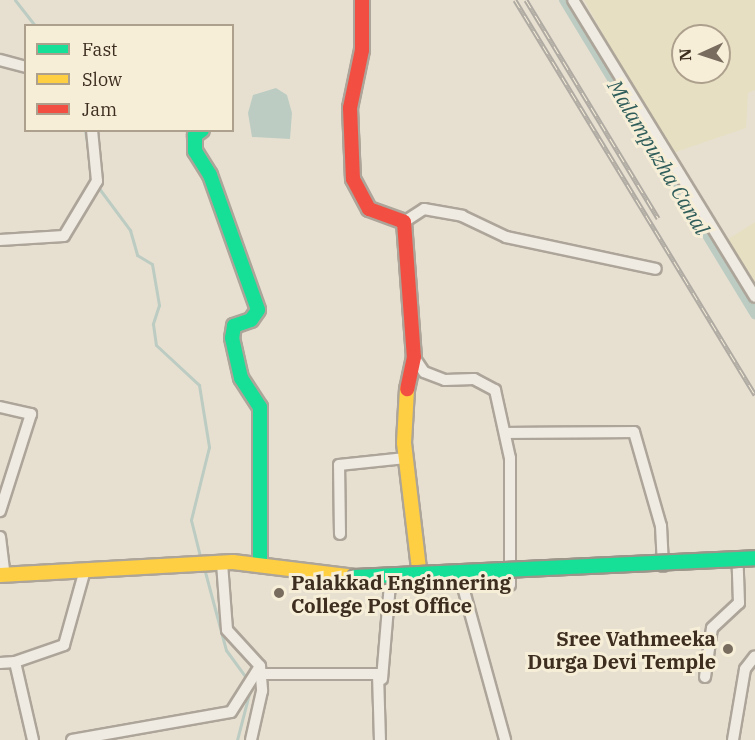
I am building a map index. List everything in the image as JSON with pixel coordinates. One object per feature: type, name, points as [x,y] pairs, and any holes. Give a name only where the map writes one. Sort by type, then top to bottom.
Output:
[{"type":"street","points":[[362,0],[362,50],[350,108],[353,179],[369,209],[404,222]]},
{"type":"street","points":[[573,0],[755,297]]},
{"type":"street","points":[[0,60],[24,66]]},
{"type":"street","points":[[0,240],[64,236],[97,181],[92,132]]},
{"type":"street","points":[[199,132],[195,135],[195,151],[210,175],[258,310],[251,320],[234,326],[232,338],[241,378],[260,407],[260,564]]},
{"type":"street","points":[[404,222],[424,209],[453,214],[506,237],[656,269]]},
{"type":"street","points":[[404,222],[414,357],[407,382],[406,458],[421,586]]},
{"type":"street","points":[[414,357],[424,372],[445,380],[474,380],[495,390],[507,433],[510,585]]},
{"type":"street","points":[[0,407],[32,414],[0,511]]},
{"type":"street","points":[[507,433],[634,432],[661,526],[663,566]]},
{"type":"street","points":[[340,534],[339,465],[406,458]]},
{"type":"street","points":[[0,537],[3,575],[209,564],[260,564],[355,577],[755,558]]},
{"type":"street","points":[[209,564],[227,630],[258,670],[251,740]]},
{"type":"street","points":[[705,676],[712,628],[739,603],[738,566]]},
{"type":"street","points":[[0,663],[15,662],[64,645],[85,570]]},
{"type":"street","points":[[380,740],[382,679],[390,583]]},
{"type":"street","points":[[463,587],[505,740]]},
{"type":"street","points":[[733,740],[745,669],[755,656]]},
{"type":"street","points":[[15,662],[33,740]]},
{"type":"street","points":[[72,740],[135,735],[231,712],[243,686],[258,670],[378,674],[382,679]]},
{"type":"shaded area","points":[[584,0],[755,0],[755,90],[748,93],[746,128],[670,154]]},
{"type":"shaded area","points":[[276,88],[287,95],[292,113],[290,139],[252,137],[248,113],[253,95]]},
{"type":"shaded area","points":[[755,222],[755,290],[725,241]]},
{"type":"waterway","points":[[15,0],[33,24]]},
{"type":"waterway","name":"Malampuzha Canal","points":[[564,0],[755,314]]},
{"type":"waterway","points":[[85,132],[92,175]]},
{"type":"waterway","points":[[98,187],[130,230],[137,255],[152,264],[159,305],[153,324],[156,345],[199,385],[209,447],[191,520],[201,560]]},
{"type":"waterway","points":[[204,568],[226,650],[248,680]]},
{"type":"waterway","points":[[237,740],[251,686]]},
{"type":"railway","points":[[515,0],[755,395]]},
{"type":"railway","points":[[526,0],[658,218]]},
{"type":"traffic: fast","points":[[199,132],[195,135],[195,151],[210,175],[258,310],[251,320],[234,326],[232,338],[241,378],[260,407],[260,564]]},
{"type":"traffic: fast","points":[[355,577],[755,558]]},
{"type":"traffic: slow","points":[[407,389],[404,443],[421,586]]},
{"type":"traffic: slow","points":[[0,575],[233,562],[355,577]]},
{"type":"traffic: jam","points":[[362,0],[362,50],[350,108],[353,179],[369,209],[404,222],[414,357],[407,389]]},
{"type":"place","name":"Palakkad Enginnering College Post Office","points":[[279,593]]},
{"type":"place","name":"Sree Vathmeeka Durga Devi Temple","points":[[728,649]]}]
